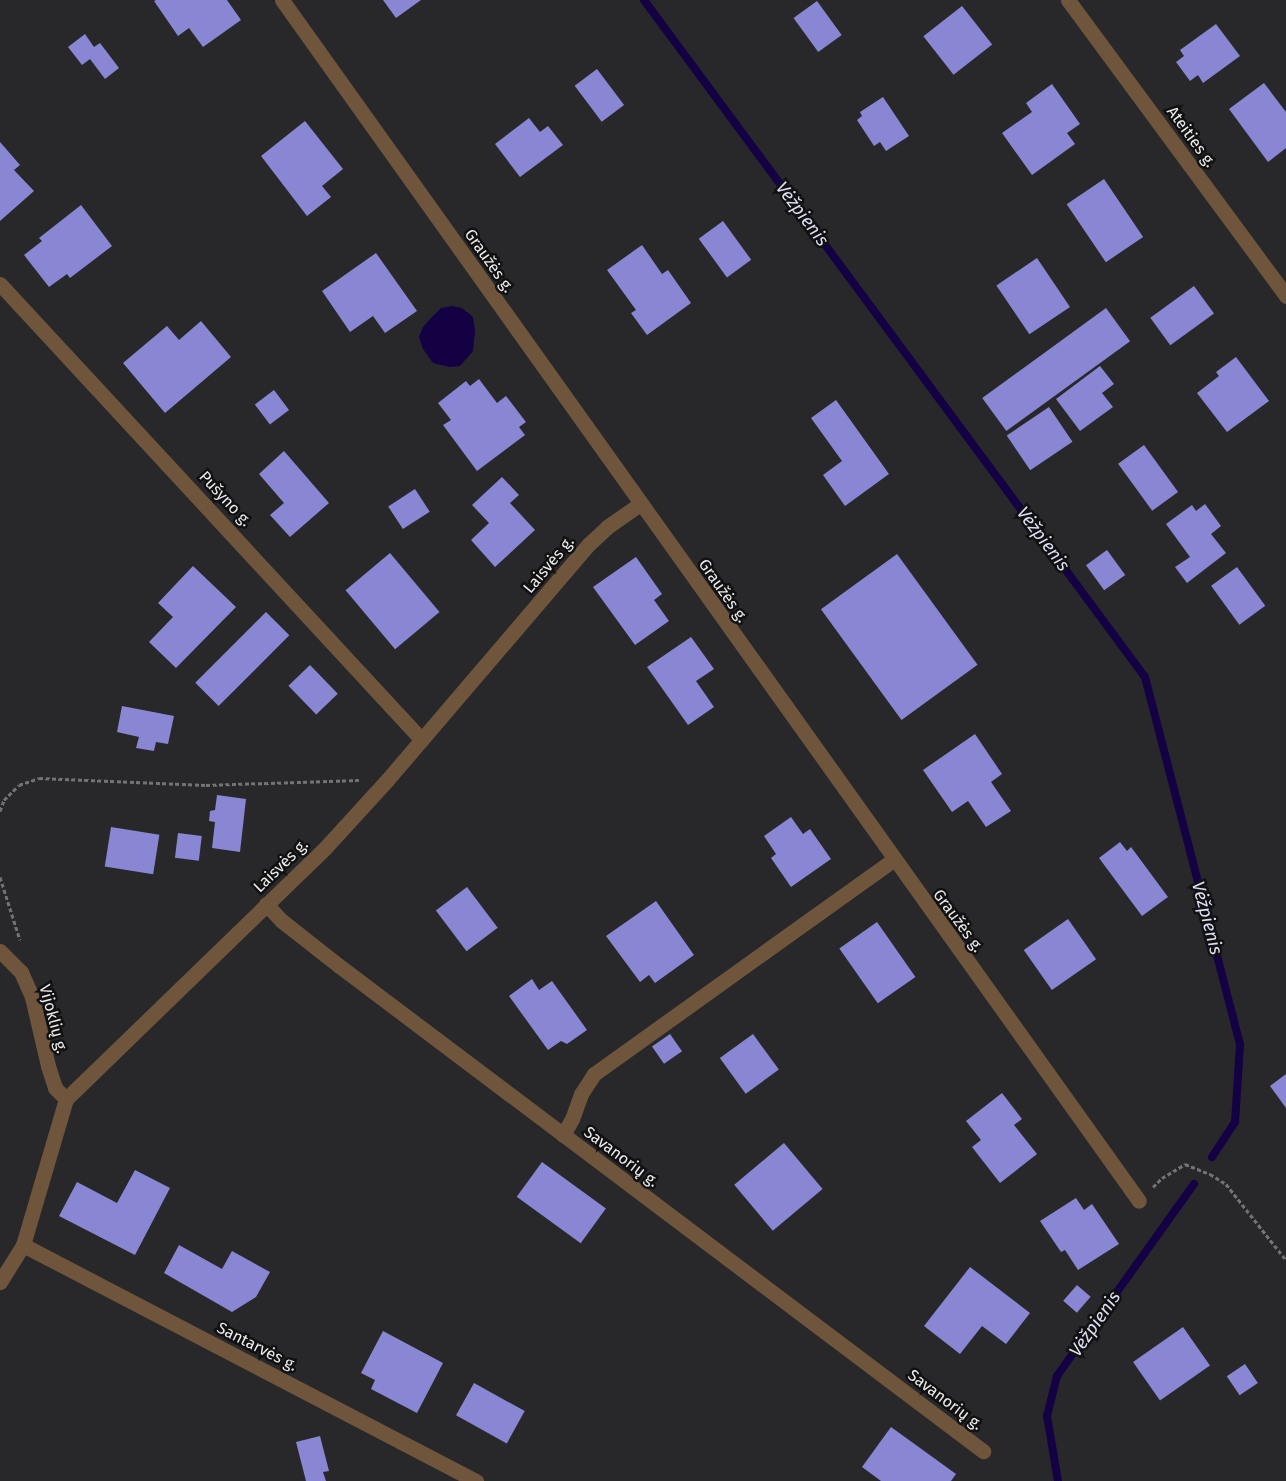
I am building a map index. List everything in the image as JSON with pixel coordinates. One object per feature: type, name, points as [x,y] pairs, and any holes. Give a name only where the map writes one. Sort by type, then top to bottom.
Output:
[{"type":"street","name":"Graužės g.","points":[[282,0],[893,860],[1139,1201]]},
{"type":"street","name":"Ateities g.","points":[[1068,0],[1286,296]]},
{"type":"street","name":"Pušyno g.","points":[[0,284],[422,740]]},
{"type":"street","name":"Laisvės g.","points":[[0,1282],[23,1245],[66,1099],[325,848],[422,740],[589,544],[607,527],[640,504]]},
{"type":"street","name":"Savanorių g.","points":[[893,860],[594,1074],[581,1094],[572,1119],[562,1135],[983,1451]]},
{"type":"street","points":[[266,904],[282,921],[562,1135]]},
{"type":"street","name":"Vijoklių g.","points":[[0,951],[21,972],[32,997],[55,1088],[66,1099]]},
{"type":"street","name":"Santarvės g.","points":[[23,1245],[476,1481]]},
{"type":"path","points":[[0,811],[4,800],[19,785],[39,778],[206,784],[388,779]]},
{"type":"path","points":[[1139,1201],[1162,1178],[1185,1164],[1210,1174],[1226,1184],[1286,1260]]},
{"type":"shaded area","points":[[452,306],[462,308],[473,317],[475,331],[473,351],[460,366],[449,367],[433,363],[423,349],[419,337],[423,327],[441,308]]},
{"type":"building","points":[[227,0],[241,20],[203,47],[189,28],[178,36],[154,1]]},
{"type":"building","points":[[383,0],[421,0],[396,18]]},
{"type":"building","points":[[817,1],[842,35],[818,52],[794,18]]},
{"type":"building","points":[[962,6],[992,45],[954,75],[923,36]]},
{"type":"building","points":[[1216,24],[1240,56],[1203,83],[1198,75],[1190,81],[1176,62],[1184,56],[1180,50]]},
{"type":"building","points":[[85,34],[94,47],[100,43],[119,68],[105,79],[90,59],[82,65],[68,47]]},
{"type":"building","points":[[597,69],[624,105],[602,122],[575,86]]},
{"type":"building","points":[[1264,83],[1286,112],[1286,148],[1268,162],[1229,109]]},
{"type":"building","points":[[1052,84],[1080,124],[1067,133],[1075,144],[1032,175],[1002,133],[1032,112],[1026,103]]},
{"type":"building","points":[[883,97],[909,136],[886,151],[880,142],[874,146],[857,120],[862,116],[860,112]]},
{"type":"building","points":[[529,118],[540,132],[548,126],[563,145],[520,177],[495,144]]},
{"type":"building","points":[[305,121],[343,169],[322,186],[331,197],[307,216],[261,156]]},
{"type":"building","points":[[0,142],[20,165],[14,170],[34,191],[0,221]]},
{"type":"building","points":[[1104,179],[1143,237],[1106,262],[1067,204]]},
{"type":"building","points":[[81,205],[112,246],[70,278],[67,274],[49,287],[24,255],[42,241],[39,238]]},
{"type":"building","points":[[723,221],[751,260],[727,277],[699,239]]},
{"type":"building","points":[[642,245],[662,274],[668,270],[691,303],[647,335],[631,313],[636,310],[607,270]]},
{"type":"building","points":[[376,253],[417,311],[385,333],[373,316],[350,332],[322,291]]},
{"type":"building","points":[[1037,258],[1070,307],[1029,334],[996,285]]},
{"type":"building","points":[[1194,286],[1214,314],[1170,345],[1150,318]]},
{"type":"building","points":[[1106,308],[1130,341],[1006,431],[982,398]]},
{"type":"building","points":[[201,321],[231,357],[165,413],[123,363],[167,326],[179,340]]},
{"type":"building","points":[[1236,357],[1269,401],[1227,432],[1197,393],[1219,376],[1216,372]]},
{"type":"building","points":[[1100,366],[1114,384],[1102,393],[1113,407],[1080,431],[1056,399]]},
{"type":"building","points":[[479,379],[497,403],[506,396],[526,422],[519,427],[525,435],[477,471],[443,425],[451,420],[438,403],[466,381],[470,386]]},
{"type":"building","points":[[274,390],[289,410],[270,424],[255,404]]},
{"type":"building","points":[[836,400],[889,474],[845,506],[823,475],[842,461],[811,418]]},
{"type":"building","points":[[1049,407],[1072,442],[1030,470],[1007,436]]},
{"type":"building","points":[[1144,445],[1178,492],[1152,511],[1118,464]]},
{"type":"building","points":[[284,451],[329,503],[290,537],[270,515],[284,503],[259,474]]},
{"type":"building","points":[[502,477],[519,495],[510,503],[535,530],[495,567],[471,540],[489,523],[472,505]]},
{"type":"building","points":[[415,489],[430,512],[403,529],[388,506]]},
{"type":"building","points":[[1205,504],[1221,526],[1211,534],[1226,553],[1187,583],[1175,567],[1190,557],[1166,524],[1192,505],[1196,511]]},
{"type":"building","points":[[1107,550],[1125,575],[1104,590],[1086,565]]},
{"type":"building","points":[[390,553],[439,612],[395,649],[346,590]]},
{"type":"building","points":[[897,554],[978,665],[901,720],[821,609]]},
{"type":"building","points":[[636,557],[662,594],[654,600],[669,621],[635,645],[593,587]]},
{"type":"building","points":[[193,566],[236,607],[176,668],[149,642],[173,617],[158,603]]},
{"type":"building","points":[[1237,567],[1265,606],[1239,625],[1211,586]]},
{"type":"building","points":[[266,612],[289,635],[219,706],[195,683]]},
{"type":"building","points":[[691,637],[714,669],[696,681],[714,707],[688,725],[647,667]]},
{"type":"building","points":[[310,665],[338,694],[316,715],[288,686]]},
{"type":"building","points":[[122,706],[174,716],[168,744],[156,742],[154,751],[136,748],[139,737],[117,732]]},
{"type":"building","points":[[975,734],[1002,774],[991,782],[1011,811],[986,827],[968,801],[952,812],[923,770]]},
{"type":"building","points":[[217,795],[246,799],[240,852],[212,848],[215,822],[209,821],[210,811],[215,810]]},
{"type":"building","points":[[791,817],[803,834],[810,829],[831,859],[791,887],[771,858],[776,854],[764,836]]},
{"type":"building","points":[[111,827],[159,835],[153,874],[105,867]]},
{"type":"building","points":[[178,833],[202,836],[199,861],[175,858]]},
{"type":"building","points":[[1120,842],[1127,851],[1131,847],[1168,897],[1142,916],[1099,858]]},
{"type":"building","points":[[467,887],[498,928],[467,951],[436,910]]},
{"type":"building","points":[[656,901],[694,955],[655,983],[649,975],[640,982],[606,936]]},
{"type":"building","points":[[1068,919],[1096,959],[1052,990],[1024,950]]},
{"type":"building","points":[[877,922],[915,977],[878,1003],[839,948]]},
{"type":"building","points":[[532,979],[539,990],[552,981],[587,1030],[567,1044],[561,1041],[548,1050],[509,996]]},
{"type":"building","points":[[670,1034],[682,1051],[664,1064],[652,1047]]},
{"type":"building","points":[[753,1034],[779,1070],[746,1094],[720,1058]]},
{"type":"building","points":[[1286,1074],[1286,1108],[1270,1086]]},
{"type":"building","points":[[1002,1093],[1022,1119],[1014,1125],[1037,1154],[1000,1183],[972,1147],[981,1140],[966,1121]]},
{"type":"building","points":[[784,1143],[823,1189],[773,1231],[734,1185]]},
{"type":"building","points":[[542,1162],[606,1208],[581,1243],[517,1197]]},
{"type":"building","points":[[135,1170],[170,1188],[135,1255],[59,1216],[77,1182],[117,1203]]},
{"type":"building","points":[[1076,1198],[1084,1210],[1092,1204],[1119,1244],[1078,1270],[1065,1250],[1061,1252],[1040,1221]]},
{"type":"building","points":[[179,1245],[222,1269],[232,1251],[270,1272],[256,1297],[232,1312],[164,1273]]},
{"type":"building","points":[[970,1267],[1030,1313],[1006,1344],[982,1326],[960,1354],[924,1326]]},
{"type":"building","points":[[1077,1285],[1091,1297],[1077,1313],[1063,1301]]},
{"type":"building","points":[[1183,1327],[1210,1366],[1160,1400],[1133,1362]]},
{"type":"building","points":[[383,1331],[443,1363],[417,1413],[371,1389],[375,1380],[361,1373]]},
{"type":"building","points":[[1245,1364],[1258,1383],[1240,1395],[1227,1376]]},
{"type":"building","points":[[474,1383],[525,1411],[507,1443],[456,1415]]},
{"type":"building","points":[[891,1427],[956,1474],[951,1481],[881,1481],[862,1467]]},
{"type":"building","points":[[320,1436],[329,1471],[323,1472],[326,1481],[306,1481],[296,1442]]},
{"type":"waterway","name":"Vėžpienis","points":[[644,0],[1145,677],[1240,1045],[1235,1122],[1212,1157]]},
{"type":"waterway","name":"Vėžpienis","points":[[1058,1481],[1047,1416],[1057,1376],[1194,1184]]}]
